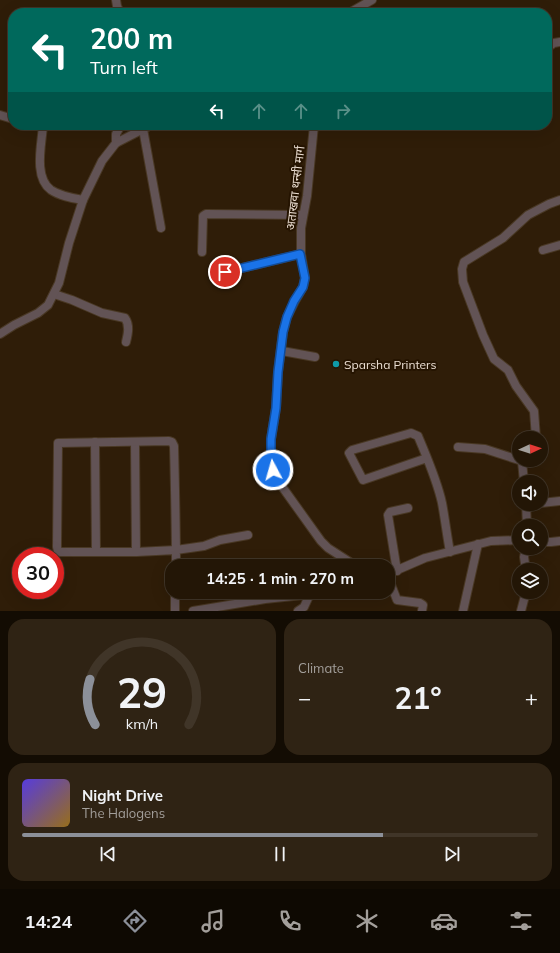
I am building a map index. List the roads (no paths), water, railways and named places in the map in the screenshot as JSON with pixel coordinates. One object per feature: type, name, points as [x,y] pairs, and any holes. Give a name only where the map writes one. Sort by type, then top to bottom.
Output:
[{"type":"street","points":[[358,8],[372,0]]},
{"type":"street","points":[[42,130],[39,158],[40,170],[44,181],[49,189],[83,200]]},
{"type":"street","points":[[116,143],[116,134],[118,130]]},
{"type":"street","points":[[0,334],[14,324],[38,313],[48,304],[59,282],[69,243],[83,200],[102,161],[116,143],[141,130]]},
{"type":"street","points":[[143,130],[161,228]]},
{"type":"street","name":"अताखवा थन्सी मार्ग","points":[[314,130],[307,196],[301,228],[300,254],[305,278],[303,287],[294,301],[287,317],[283,332],[282,351],[278,372],[276,408],[271,439],[271,458],[273,470],[282,488],[328,548],[345,559]]},
{"type":"street","points":[[535,431],[534,411],[516,386],[508,370],[494,359],[473,312],[463,282],[462,269],[464,262],[503,238],[528,215],[560,200]]},
{"type":"street","points":[[202,252],[202,223],[203,216],[206,214],[303,215]]},
{"type":"street","points":[[543,250],[560,244]]},
{"type":"street","points":[[225,272],[300,254]]},
{"type":"street","points":[[54,294],[102,312],[125,318],[127,321],[128,333],[126,342]]},
{"type":"street","points":[[282,351],[315,357]]},
{"type":"street","points":[[427,458],[363,480],[349,453],[352,450],[411,433],[418,436],[427,458],[442,502],[450,552]]},
{"type":"street","points":[[95,442],[96,552]]},
{"type":"street","points":[[135,442],[136,552]]},
{"type":"street","points":[[176,559],[176,550],[174,446],[172,442],[58,443],[57,546],[58,551],[60,552],[136,552],[176,550],[204,546],[220,540],[248,535]]},
{"type":"street","points":[[458,447],[485,449],[512,457]]},
{"type":"street","points":[[548,502],[560,501]]},
{"type":"street","points":[[408,508],[390,512],[388,515],[397,570],[424,558],[478,544],[491,541],[512,540]]},
{"type":"street","points":[[548,542],[560,541]]},
{"type":"street","points":[[463,611],[478,544]]},
{"type":"street","points":[[395,595],[397,600],[420,602],[422,605],[422,611]]},
{"type":"street","points":[[175,599],[175,611]]},
{"type":"street","points":[[193,611],[265,599]]},
{"type":"street","points":[[298,611],[304,607],[308,599]]},
{"type":"street","points":[[521,611],[524,599]]},
{"type":"place","name":"Sparsha Printers","points":[[336,364]]}]
